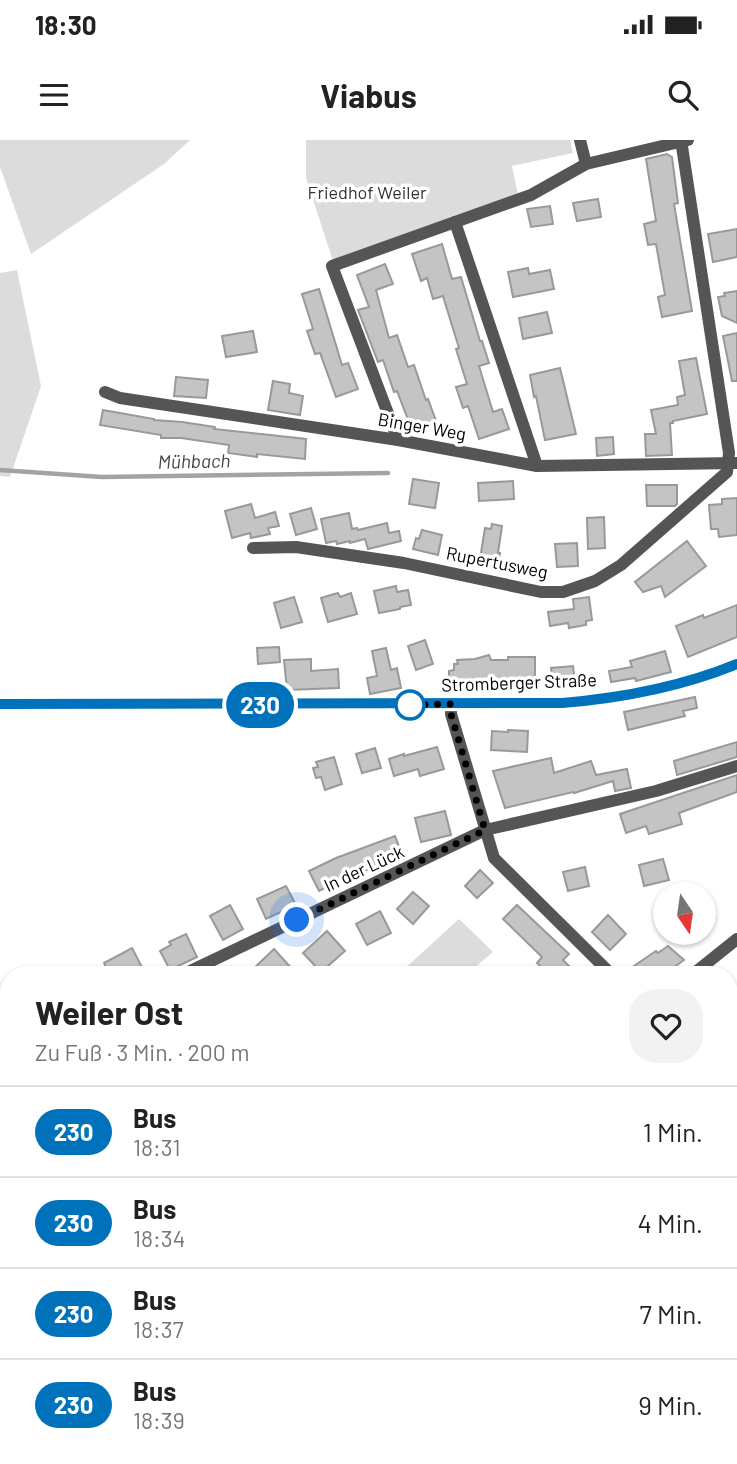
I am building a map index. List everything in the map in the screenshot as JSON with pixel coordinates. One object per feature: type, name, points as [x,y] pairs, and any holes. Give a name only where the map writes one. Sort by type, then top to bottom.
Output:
[{"type":"main road","name":"Stromberger Straße","points":[[0,704],[562,703],[608,699],[664,688],[737,664]]},
{"type":"street","points":[[580,140],[586,164]]},
{"type":"street","points":[[398,440],[332,266],[531,195],[586,164],[684,141],[709,328],[732,463]]},
{"type":"street","points":[[455,222],[537,466]]},
{"type":"street","name":"Binger Weg","points":[[105,392],[120,398],[398,440],[537,466],[732,463]]},
{"type":"street","name":"Rupertusweg","points":[[253,548],[296,547],[404,563],[541,592],[563,592],[596,581],[621,565],[727,472],[732,463]]},
{"type":"street","points":[[451,704],[451,714],[494,858],[603,966]]},
{"type":"street","name":"In der Lück","points":[[201,966],[485,830],[656,791],[737,766]]},
{"type":"street","points":[[703,966],[737,939]]},
{"type":"green space","points":[[0,140],[190,140],[164,164],[31,254],[0,167]]},
{"type":"green space","name":"Friedhof Weiler","points":[[306,140],[570,140],[573,153],[512,166],[518,195],[333,261],[306,178]]},
{"type":"green space","points":[[17,270],[41,386],[10,477],[0,476],[0,273]]},
{"type":"green space","points":[[459,919],[493,952],[477,966],[407,966]]},
{"type":"building","points":[[667,154],[672,157],[678,203],[674,204],[692,311],[662,317],[658,297],[665,295],[656,244],[648,245],[644,224],[656,221],[646,159]]},
{"type":"building","points":[[598,199],[601,217],[577,221],[573,203]]},
{"type":"building","points":[[550,206],[553,224],[531,227],[527,209]]},
{"type":"building","points":[[737,229],[737,257],[713,262],[708,234]]},
{"type":"building","points":[[442,244],[452,279],[461,277],[489,363],[479,366],[493,412],[502,409],[509,429],[479,439],[468,406],[463,408],[456,387],[467,384],[443,296],[433,299],[427,278],[421,281],[412,254]]},
{"type":"building","points":[[385,264],[393,284],[376,290],[389,338],[397,335],[408,367],[414,365],[436,421],[412,430],[383,360],[378,362],[358,310],[369,307],[357,275]]},
{"type":"building","points":[[528,268],[529,274],[550,270],[554,289],[513,297],[508,272]]},
{"type":"building","points":[[319,289],[342,365],[348,363],[358,389],[336,397],[320,353],[315,354],[307,331],[313,329],[302,294]]},
{"type":"building","points":[[737,291],[737,323],[722,316],[718,297]]},
{"type":"building","points":[[547,312],[552,333],[523,339],[519,318]]},
{"type":"building","points":[[253,331],[257,352],[226,357],[222,336]]},
{"type":"building","points":[[737,333],[737,381],[732,381],[723,336]]},
{"type":"building","points":[[696,358],[707,414],[670,423],[672,455],[646,456],[645,434],[656,434],[651,410],[678,405],[677,397],[685,395],[679,361]]},
{"type":"building","points":[[560,368],[576,434],[545,440],[530,375]]},
{"type":"building","points":[[176,377],[208,380],[206,398],[174,396]]},
{"type":"building","points":[[273,381],[290,384],[289,393],[303,396],[300,415],[268,410]]},
{"type":"building","points":[[103,410],[154,420],[215,427],[214,429],[306,439],[305,459],[228,453],[229,445],[161,438],[161,435],[100,425]]},
{"type":"building","points":[[613,437],[614,454],[597,456],[596,438]]},
{"type":"building","points":[[413,479],[439,483],[435,508],[409,504]]},
{"type":"building","points":[[513,481],[514,499],[479,501],[478,483]]},
{"type":"building","points":[[646,485],[677,485],[677,504],[647,506]]},
{"type":"building","points":[[737,498],[737,535],[719,537],[718,529],[711,529],[709,505],[722,504],[722,499]]},
{"type":"building","points":[[251,504],[255,518],[275,512],[279,526],[268,528],[270,534],[251,538],[250,533],[232,538],[225,511]]},
{"type":"building","points":[[311,508],[317,529],[296,535],[290,514]]},
{"type":"building","points":[[349,513],[352,529],[387,523],[389,533],[399,531],[401,541],[368,549],[365,539],[350,543],[326,543],[321,519]]},
{"type":"building","points":[[604,517],[605,548],[588,549],[587,518]]},
{"type":"building","points":[[492,524],[502,526],[497,569],[479,565],[485,528],[491,529]]},
{"type":"building","points":[[422,530],[442,535],[438,555],[413,549]]},
{"type":"building","points":[[687,541],[706,566],[665,597],[661,586],[643,592],[635,582]]},
{"type":"building","points":[[577,543],[578,566],[557,567],[555,544]]},
{"type":"building","points":[[396,586],[397,592],[408,590],[411,605],[379,613],[374,591]]},
{"type":"building","points":[[338,593],[340,597],[351,593],[357,614],[328,622],[321,598]]},
{"type":"building","points":[[294,597],[302,622],[281,628],[274,603]]},
{"type":"building","points":[[589,597],[592,620],[586,621],[586,625],[569,628],[568,623],[550,626],[548,612],[574,609],[573,599]]},
{"type":"building","points":[[737,605],[737,637],[688,657],[676,626]]},
{"type":"building","points":[[425,640],[433,664],[416,670],[408,646]]},
{"type":"building","points":[[279,647],[280,662],[258,664],[257,648]]},
{"type":"building","points":[[386,648],[391,670],[397,668],[401,688],[370,694],[367,678],[377,676],[372,651]]},
{"type":"building","points":[[665,651],[671,672],[636,681],[635,678],[611,682],[609,671],[632,667],[630,661]]},
{"type":"building","points":[[489,655],[491,660],[535,657],[535,688],[449,687],[449,671],[454,670],[454,664],[458,664],[457,660]]},
{"type":"building","points":[[311,659],[311,671],[338,669],[339,688],[287,690],[284,660]]},
{"type":"building","points":[[573,666],[575,683],[553,686],[551,668]]},
{"type":"building","points":[[695,697],[697,708],[683,711],[685,716],[628,730],[624,712]]},
{"type":"building","points":[[492,731],[528,731],[527,752],[491,750]]},
{"type":"building","points":[[737,742],[737,757],[677,775],[674,761]]},
{"type":"building","points":[[437,747],[444,769],[420,776],[418,769],[394,776],[389,759]]},
{"type":"building","points":[[375,748],[381,768],[362,773],[356,754]]},
{"type":"building","points":[[334,757],[342,784],[325,790],[321,777],[316,778],[313,768],[318,767],[316,762]]},
{"type":"building","points":[[551,758],[554,773],[591,761],[596,775],[627,769],[631,788],[615,791],[613,781],[574,793],[505,808],[493,771]]},
{"type":"building","points":[[737,775],[737,792],[679,813],[682,824],[649,834],[646,826],[626,833],[620,814]]},
{"type":"building","points":[[445,811],[451,835],[421,842],[415,818]]},
{"type":"building","points":[[395,836],[403,857],[345,878],[319,891],[309,871]]},
{"type":"building","points":[[663,859],[669,880],[644,886],[639,865]]},
{"type":"building","points":[[585,867],[589,886],[568,891],[563,872]]},
{"type":"building","points":[[480,870],[493,883],[477,898],[465,886]]},
{"type":"building","points":[[286,886],[296,905],[266,919],[257,899]]},
{"type":"building","points":[[413,892],[429,906],[413,924],[397,909]]},
{"type":"building","points":[[230,905],[243,929],[223,940],[210,916]]},
{"type":"building","points":[[517,905],[569,954],[563,960],[569,966],[540,966],[537,963],[542,957],[503,919]]},
{"type":"building","points":[[380,911],[391,933],[367,945],[356,924]]},
{"type":"building","points":[[608,915],[626,934],[610,950],[592,932]]},
{"type":"building","points":[[327,931],[345,951],[328,966],[315,966],[303,953]]},
{"type":"building","points":[[186,934],[197,957],[178,966],[168,966],[160,951],[171,945],[169,942]]},
{"type":"building","points":[[668,946],[684,960],[676,966],[634,966],[656,951],[658,953]]},
{"type":"building","points":[[132,948],[141,966],[106,966],[104,963]]},
{"type":"building","points":[[274,949],[289,966],[256,966]]},
{"type":"waterway","name":"Mühbach","points":[[0,470],[102,477],[388,473]]},
{"type":"bus line","name":"230","points":[[0,704],[562,703],[634,695],[696,679],[737,664]]},
{"type":"route","points":[[297,920],[485,830],[451,714],[451,704],[397,705],[410,705]]}]
